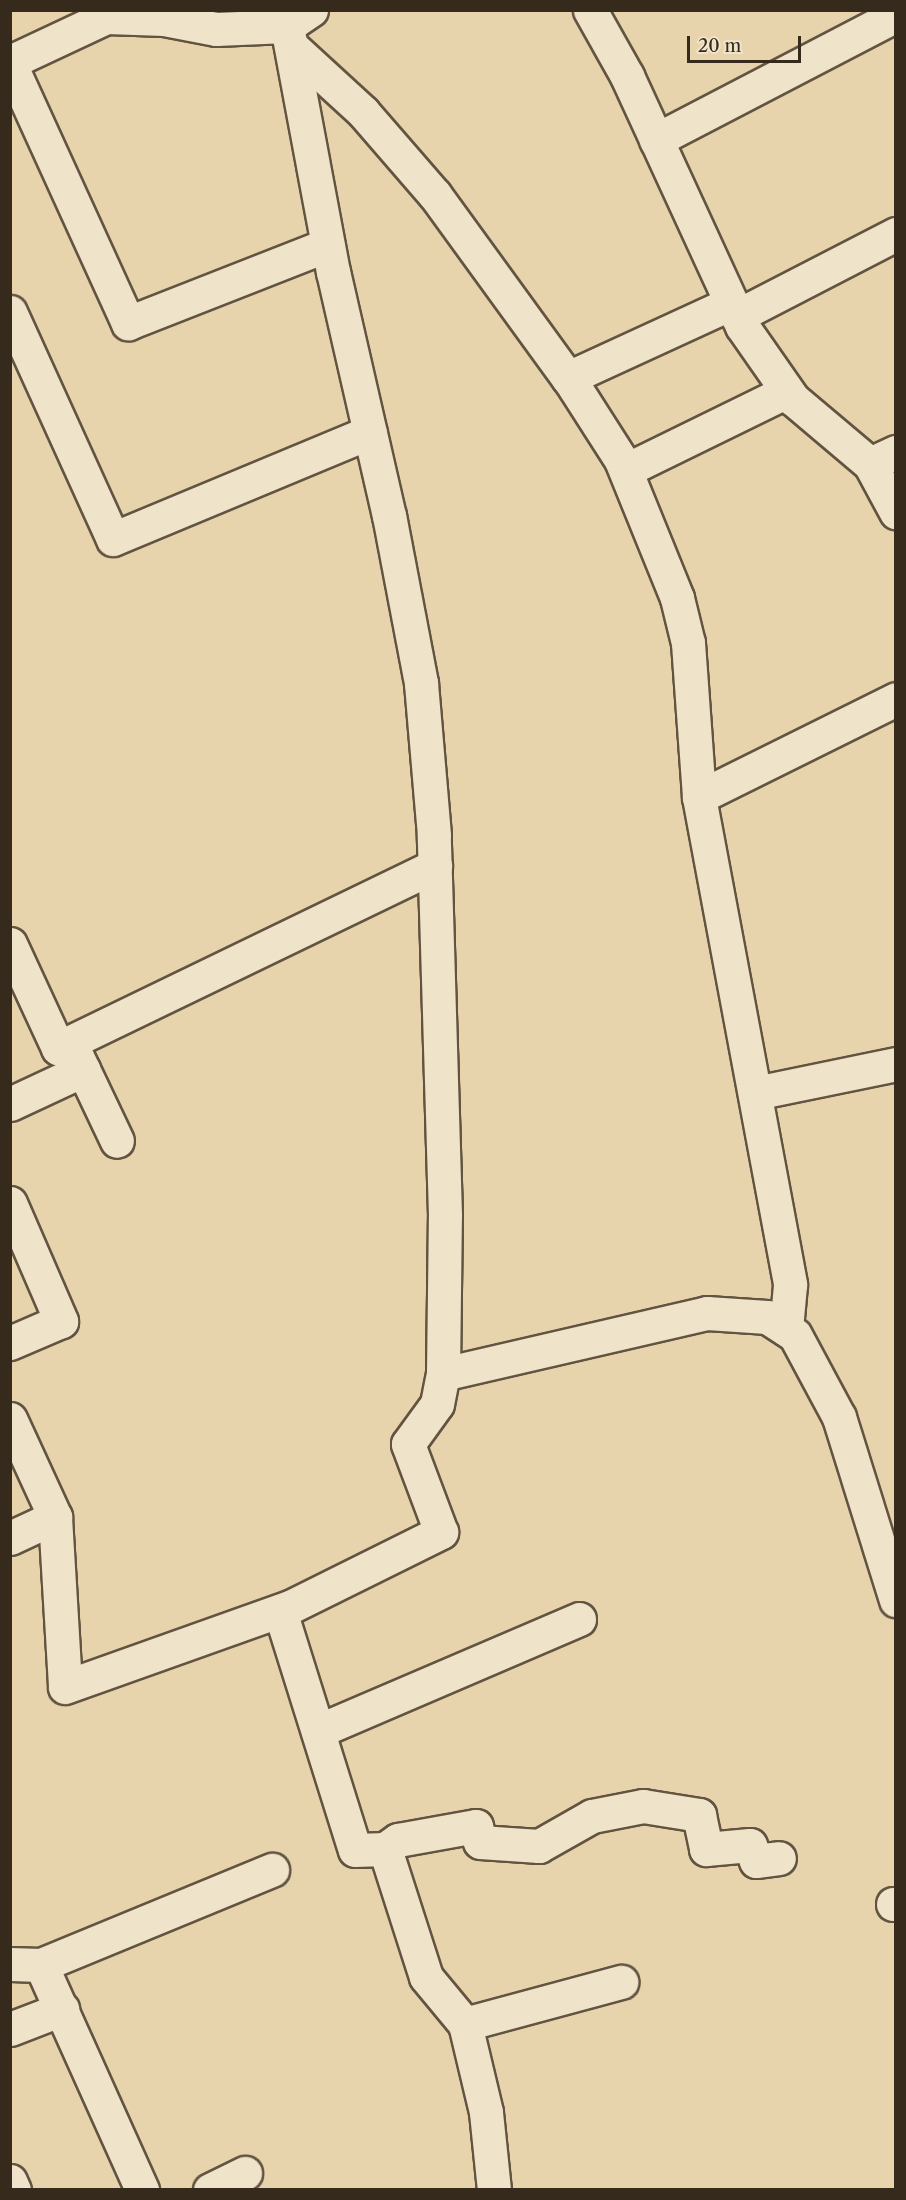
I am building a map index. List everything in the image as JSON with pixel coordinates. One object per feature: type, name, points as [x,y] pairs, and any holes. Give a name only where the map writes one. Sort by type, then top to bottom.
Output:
[{"type":"street","points":[[590,10],[656,140],[734,310],[787,391],[813,418],[883,458],[896,512]]},
{"type":"street","points":[[296,28],[216,29],[164,19],[82,18],[10,63],[128,323],[327,245]]},
{"type":"street","points":[[656,140],[876,18]]},
{"type":"street","points":[[10,1419],[55,1517],[65,1687],[280,1611],[441,1532],[408,1444],[437,1404],[443,1374],[445,1215],[435,866],[421,683],[370,432],[327,245],[296,28]]},
{"type":"street","points":[[296,28],[363,112],[435,195],[568,378],[626,470],[677,598],[688,644],[699,796],[790,1285],[786,1329]]},
{"type":"street","points":[[568,378],[734,310],[896,234]]},
{"type":"street","points":[[10,312],[113,539],[370,432]]},
{"type":"street","points":[[626,470],[787,391]]},
{"type":"street","points":[[699,796],[896,699]]},
{"type":"street","points":[[10,1104],[77,1057],[435,866]]},
{"type":"street","points":[[10,944],[58,1048],[77,1057],[117,1141]]},
{"type":"street","points":[[755,1093],[896,1064]]},
{"type":"street","points":[[10,1203],[61,1321],[10,1343]]},
{"type":"street","points":[[443,1374],[707,1313],[767,1317],[795,1335],[838,1417],[896,1600]]},
{"type":"street","points":[[10,1538],[55,1517]]},
{"type":"street","points":[[280,1611],[355,1850],[385,1849],[398,1840],[476,1826],[480,1842],[539,1846],[592,1816],[643,1806],[699,1815],[706,1849],[750,1845],[756,1862],[779,1858]]},
{"type":"street","points":[[318,1731],[579,1618]]},
{"type":"street","points":[[385,1849],[426,1977],[465,2024],[486,2112],[494,2190]]},
{"type":"street","points":[[142,2190],[62,2009],[26,1964],[272,1870]]},
{"type":"street","points":[[465,2024],[621,1982]]},
{"type":"street","points":[[10,2029],[62,2009]]},
{"type":"street","points":[[210,2190],[245,2173]]},
{"type":"street","points":[[10,2181],[14,2190]]}]
